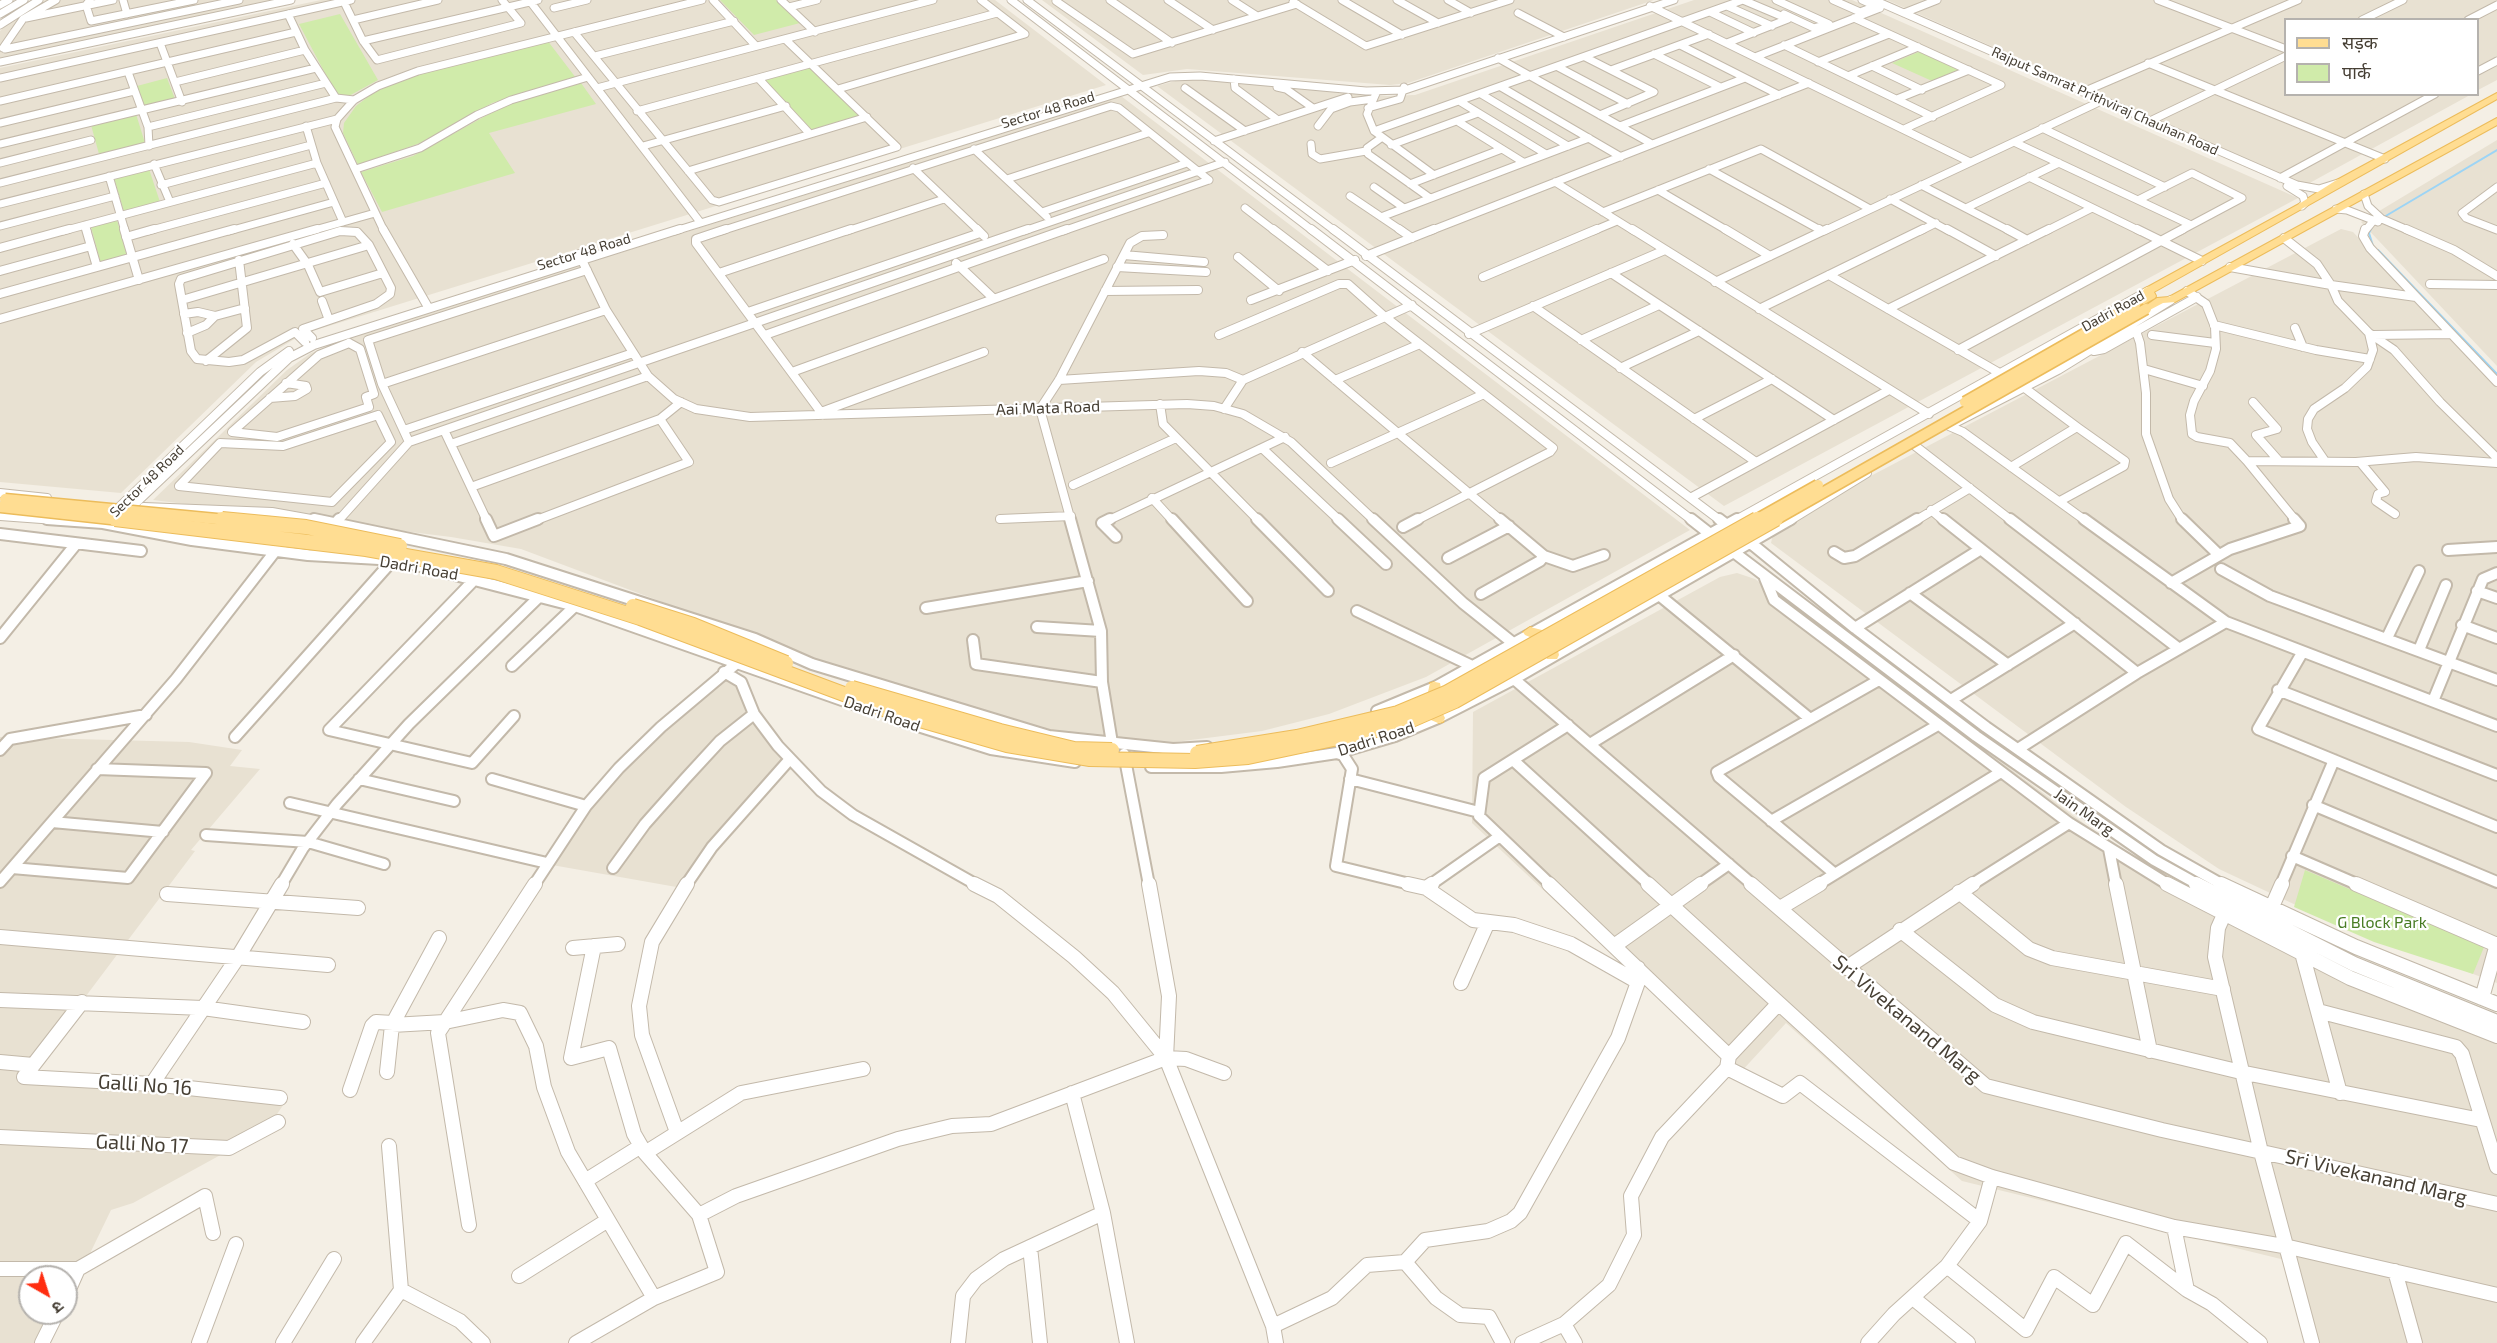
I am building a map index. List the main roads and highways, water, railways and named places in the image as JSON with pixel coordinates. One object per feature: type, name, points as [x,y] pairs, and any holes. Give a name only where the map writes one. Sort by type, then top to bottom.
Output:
[{"type":"main road","name":"Dadri Road","points":[[2140,307],[2151,296],[2148,291],[2497,96]]},
{"type":"main road","name":"Dadri Road","points":[[2140,307],[2161,300],[2171,300],[2497,121]]},
{"type":"main road","points":[[2260,229],[2283,238]]},
{"type":"main road","points":[[0,498],[306,527],[514,569],[693,625],[845,686],[1000,731],[1074,749],[1196,753],[1297,737],[1398,713],[1446,693],[2140,307]]},
{"type":"main road","points":[[0,507],[254,534],[366,549],[496,572],[640,618],[892,712],[1007,746],[1090,759],[1195,761],[1248,757],[1400,725],[1455,701],[2140,307]]},
{"type":"main road","points":[[1530,632],[1538,633],[1550,641],[1552,655]]},
{"type":"main road","points":[[1435,687],[1435,694],[1420,705],[1424,711],[1438,718]]},
{"type":"waterway","points":[[2384,217],[2497,150]]},
{"type":"waterway","points":[[2372,227],[2369,233],[2373,246]]},
{"type":"waterway","points":[[2378,250],[2497,374]]},
{"type":"park label","name":"G Block Park","points":[[2382,923]]}]
